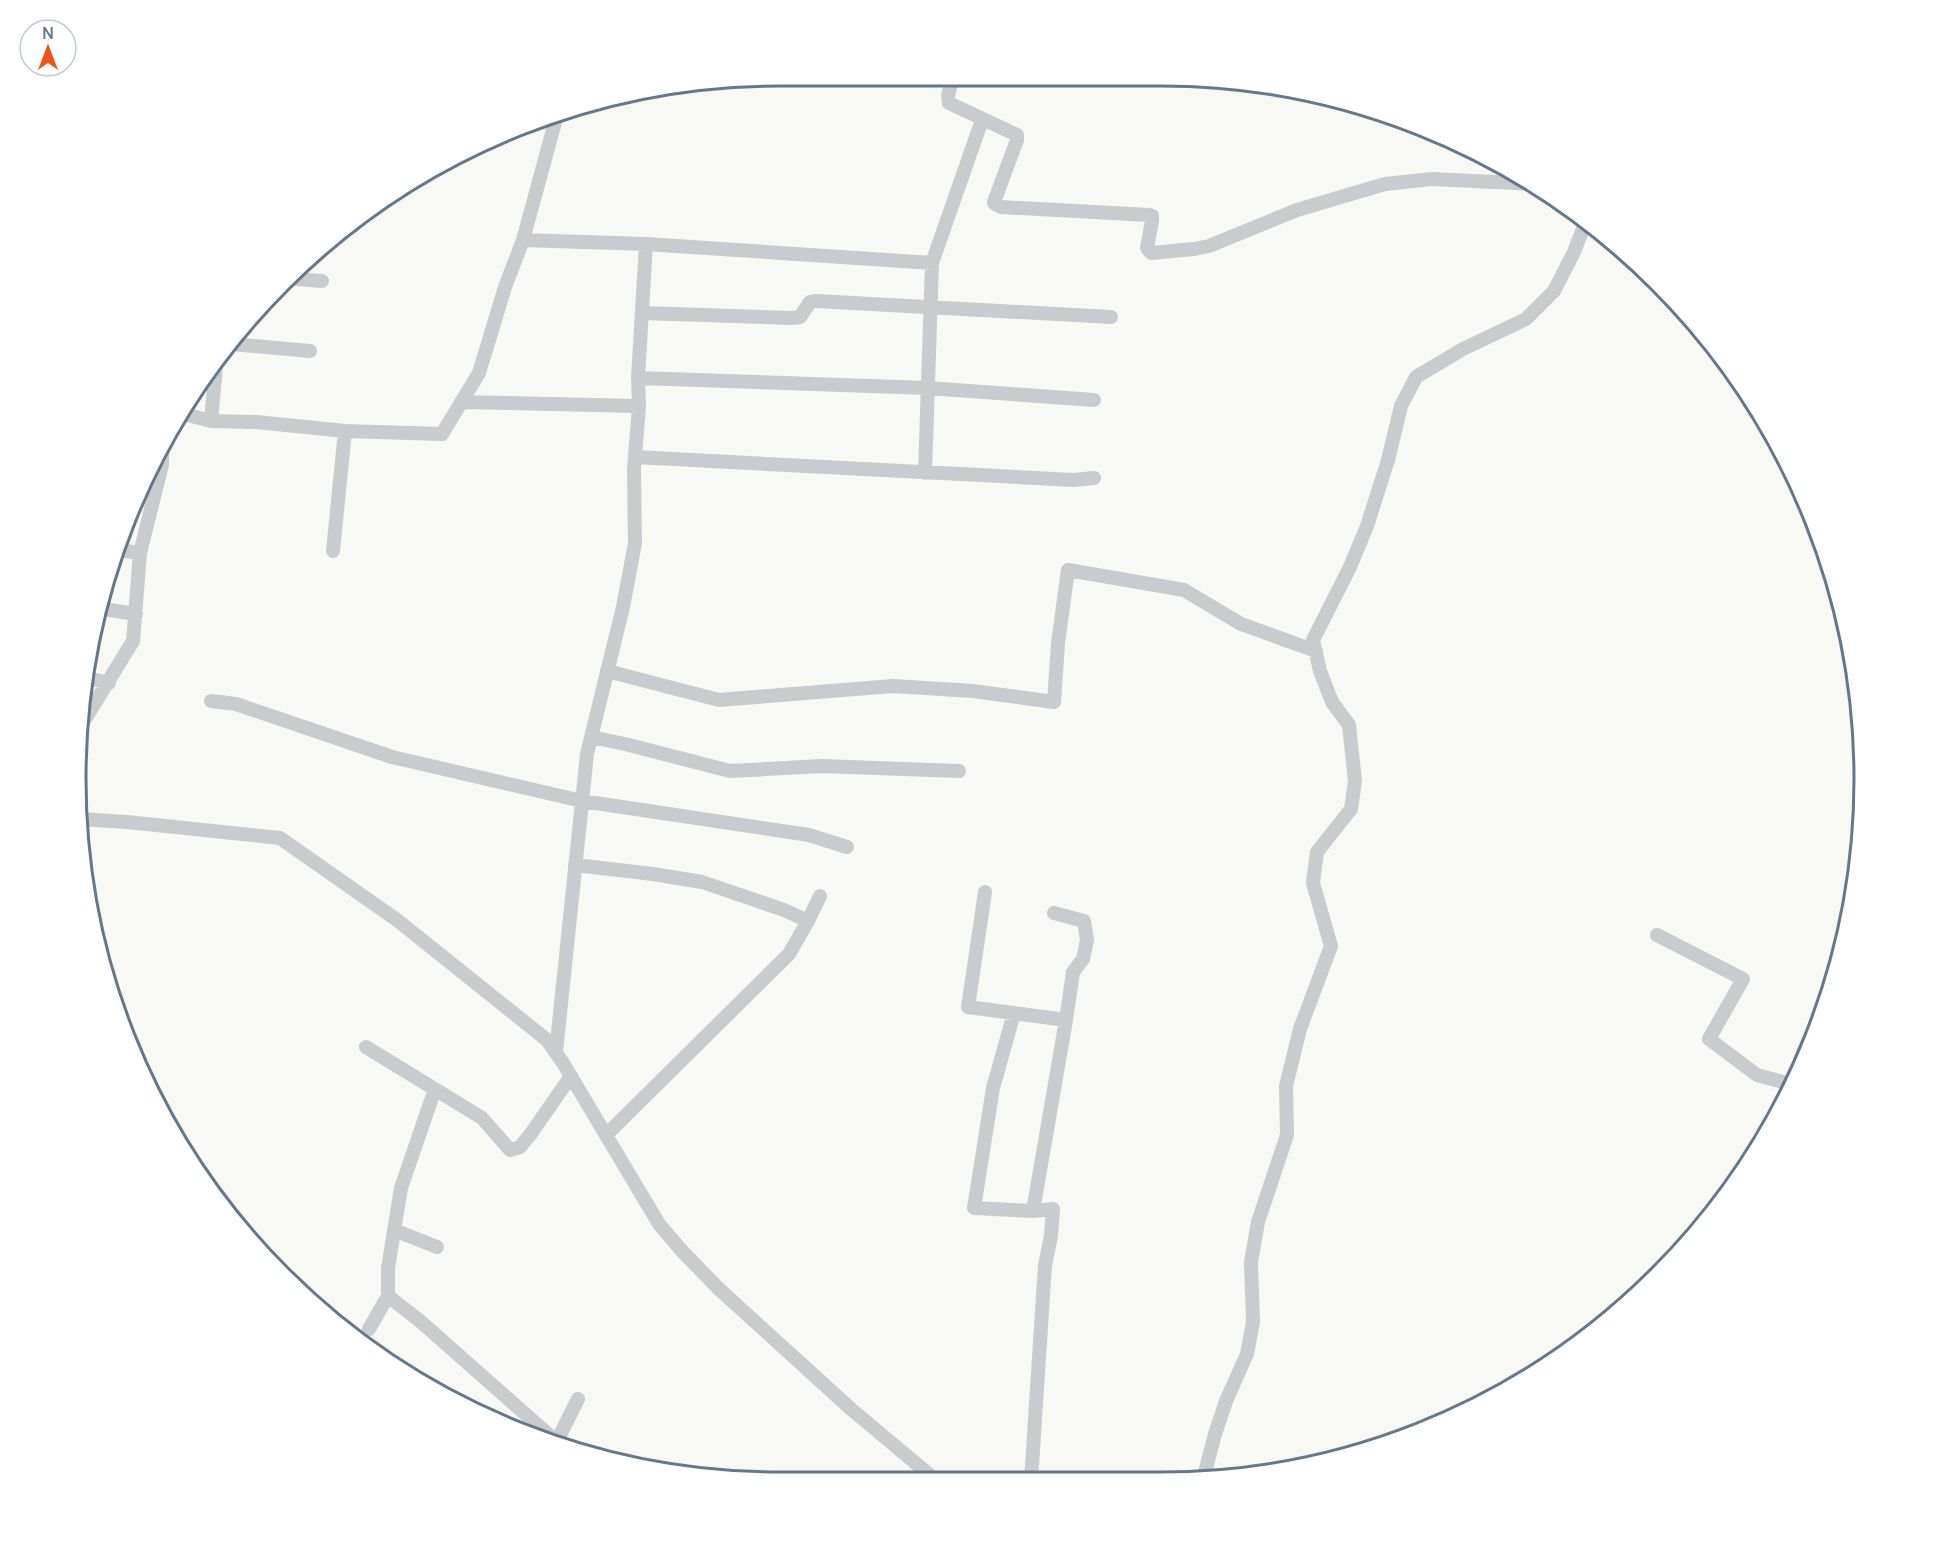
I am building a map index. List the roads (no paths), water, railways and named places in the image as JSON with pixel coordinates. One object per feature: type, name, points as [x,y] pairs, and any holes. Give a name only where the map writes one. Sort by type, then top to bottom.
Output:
[{"type":"street","points":[[950,86],[949,103],[1017,135],[994,202],[998,207],[1149,215],[1152,216],[1152,220],[1146,248],[1156,254],[1209,246],[1297,210],[1385,183],[1432,179],[1516,183]]},
{"type":"street","points":[[925,473],[932,263],[982,120]]},
{"type":"street","points":[[188,415],[211,421],[345,431],[442,434],[479,373],[505,287],[523,240],[555,122]]},
{"type":"street","points":[[1206,1470],[1226,1401],[1247,1354],[1253,1322],[1251,1262],[1258,1222],[1287,1135],[1286,1086],[1300,1029],[1331,946],[1313,883],[1317,852],[1351,808],[1355,781],[1349,725],[1332,702],[1320,671],[1313,640],[1350,567],[1367,526],[1388,460],[1401,406],[1416,377],[1463,350],[1526,319],[1554,291],[1583,229]]},
{"type":"street","points":[[523,240],[646,243],[932,263]]},
{"type":"street","points":[[556,1052],[587,754],[623,607],[635,543],[635,457],[646,243]]},
{"type":"street","points":[[298,279],[322,281]]},
{"type":"street","points":[[642,313],[792,318],[800,316],[810,302],[816,301],[1110,317]]},
{"type":"street","points":[[239,345],[310,351]]},
{"type":"street","points":[[211,421],[215,375]]},
{"type":"street","points":[[638,378],[928,388],[1094,400]]},
{"type":"street","points":[[461,402],[639,406]]},
{"type":"street","points":[[333,551],[345,431]]},
{"type":"street","points":[[635,457],[1073,480],[1094,478]]},
{"type":"street","points":[[89,714],[133,641],[140,553],[156,474]]},
{"type":"street","points":[[124,551],[140,553]]},
{"type":"street","points":[[607,671],[719,700],[893,686],[973,691],[1054,702],[1058,643],[1068,570],[1184,590],[1241,624],[1316,651]]},
{"type":"street","points":[[107,609],[136,614]]},
{"type":"street","points":[[93,679],[109,683]]},
{"type":"street","points":[[211,701],[236,704],[392,757],[582,801],[809,835],[847,847]]},
{"type":"street","points":[[591,737],[730,771],[822,766],[959,771]]},
{"type":"street","points":[[87,819],[280,838],[397,920],[547,1040],[659,1224],[682,1251],[719,1289],[851,1409],[926,1472]]},
{"type":"street","points":[[576,865],[702,882],[784,910],[808,921]]},
{"type":"street","points":[[985,892],[968,1006],[1066,1020]]},
{"type":"street","points":[[606,1135],[789,954],[820,896]]},
{"type":"street","points":[[1033,1211],[1073,972],[1083,959],[1087,940],[1084,921],[1054,913]]},
{"type":"street","points":[[1657,935],[1743,979],[1709,1039],[1757,1075],[1785,1082]]},
{"type":"street","points":[[1014,1013],[993,1088],[974,1208],[1033,1211],[1053,1209],[1052,1236],[1045,1265],[1032,1472]]},
{"type":"street","points":[[366,1047],[482,1118],[510,1150],[519,1147],[530,1135],[571,1076]]},
{"type":"street","points":[[369,1329],[388,1296],[388,1268],[401,1188],[435,1089]]},
{"type":"street","points":[[394,1230],[437,1247]]},
{"type":"street","points":[[388,1296],[420,1321],[544,1431]]},
{"type":"street","points":[[560,1436],[578,1399]]}]
